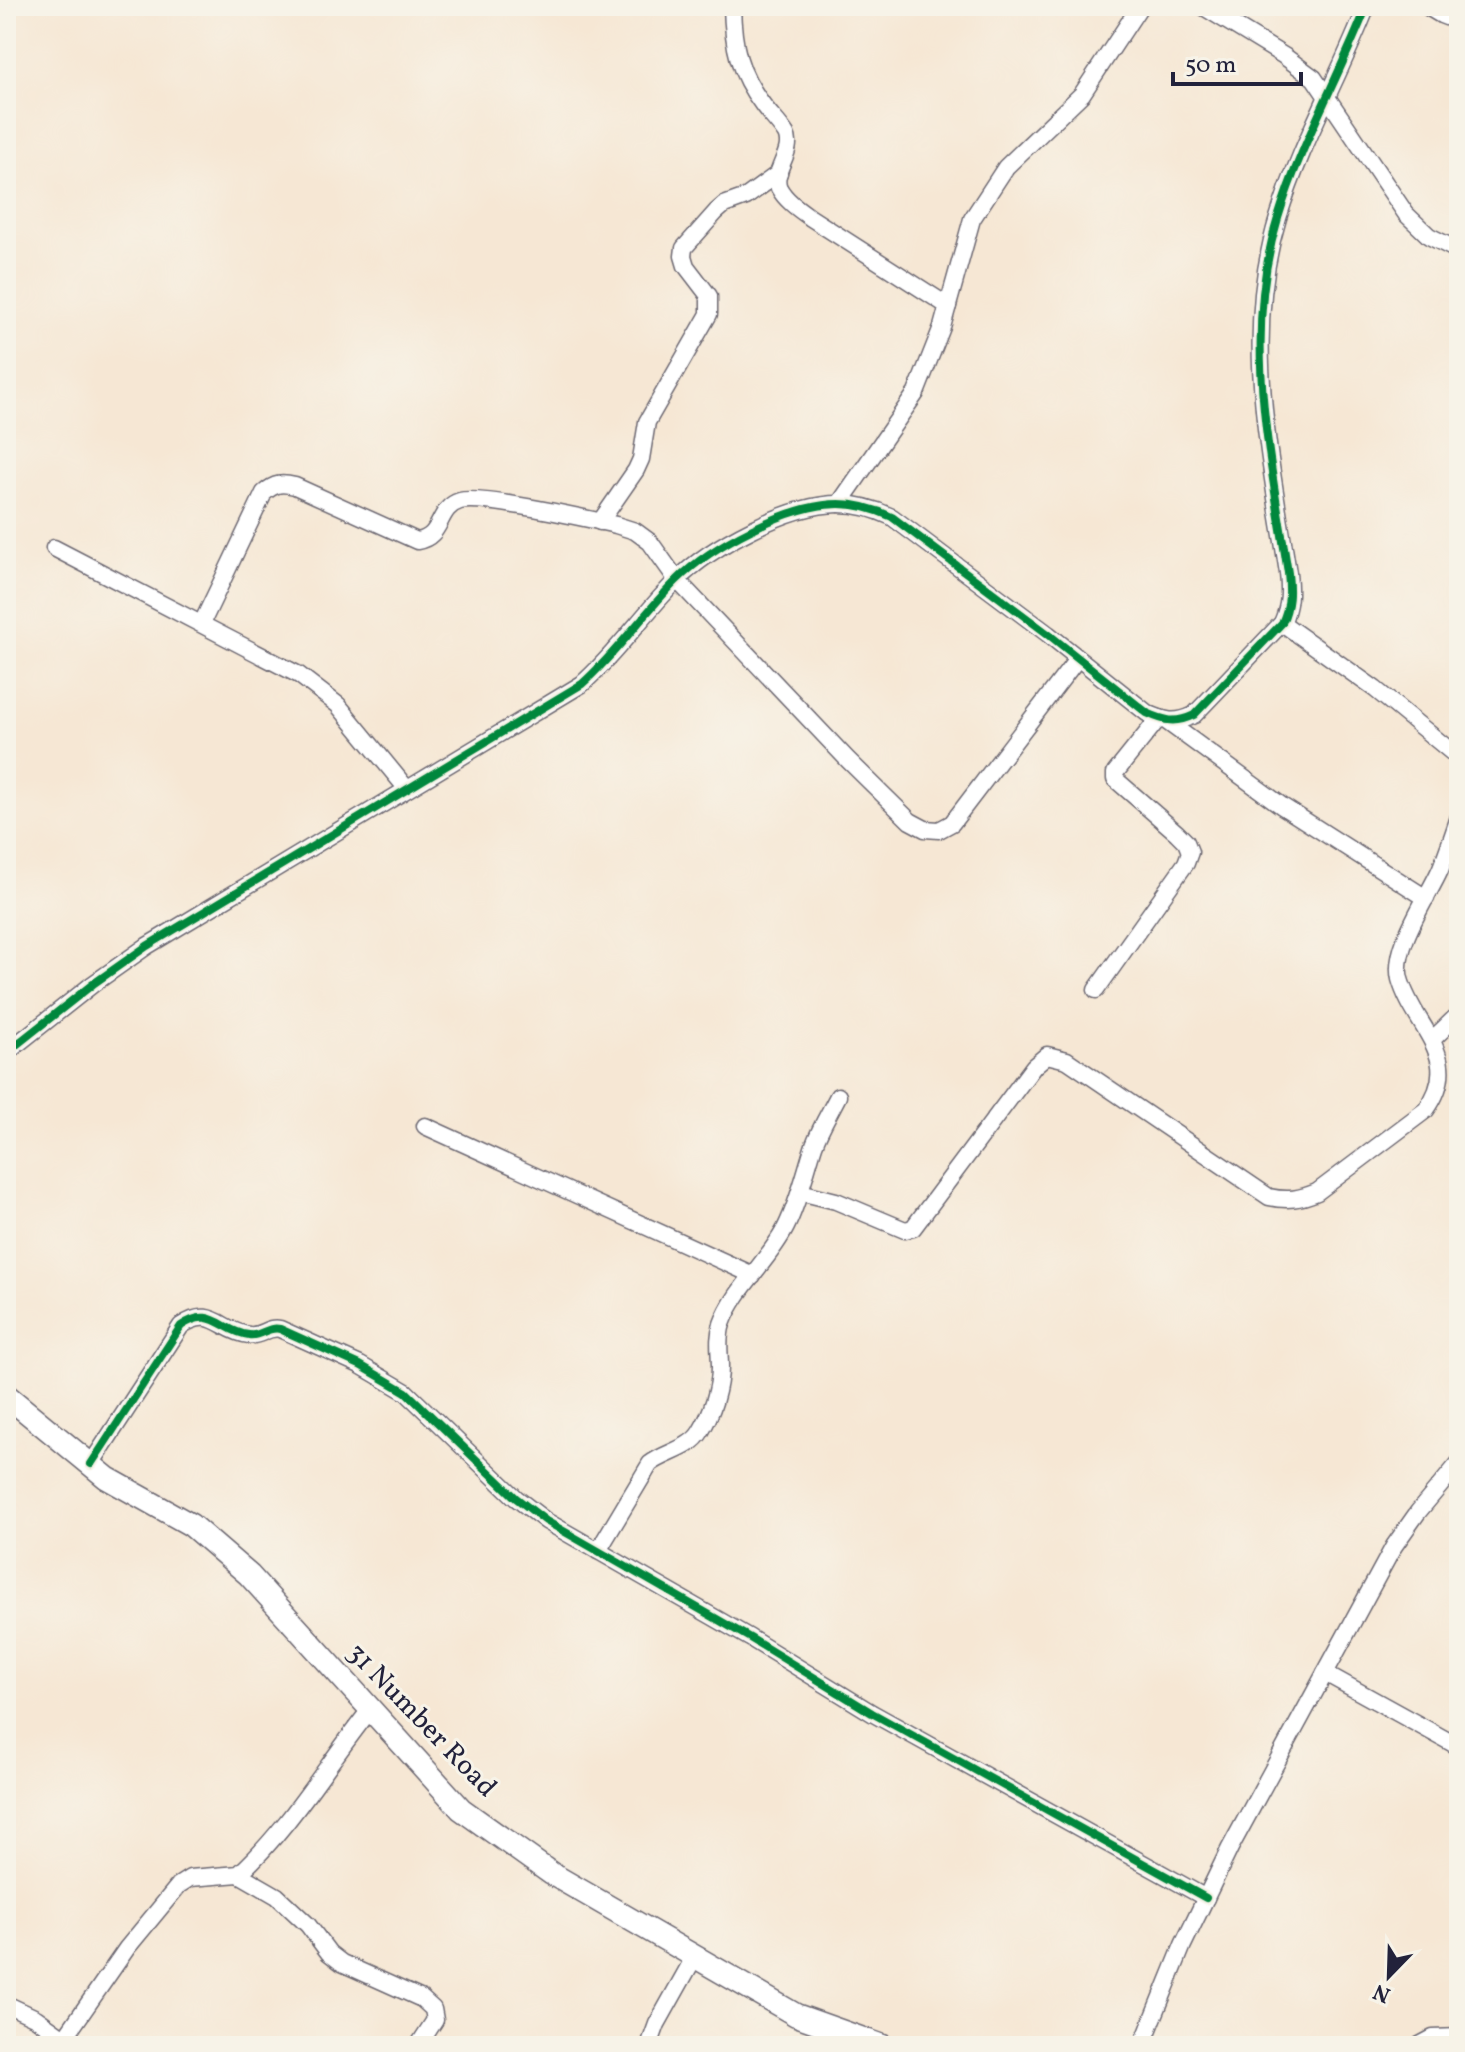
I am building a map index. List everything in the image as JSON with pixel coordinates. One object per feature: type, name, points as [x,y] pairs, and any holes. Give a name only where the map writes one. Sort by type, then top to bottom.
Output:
[{"type":"main road","name":"31 Number Road","points":[[6,1395],[107,1478],[191,1525],[249,1575],[461,1809],[552,1874],[796,2015],[883,2046]]},
{"type":"street","points":[[732,6],[734,49],[755,94],[788,141],[777,181],[779,189],[811,218],[948,306]]},
{"type":"street","points":[[839,504],[916,393],[948,306],[972,219],[1006,167],[1082,94],[1140,6]]},
{"type":"street","points":[[1202,6],[1305,71],[1328,96],[1406,214],[1429,236],[1459,251]]},
{"type":"street","points":[[1162,720],[1179,722],[1194,715],[1282,623],[1290,598],[1263,407],[1260,364],[1262,293],[1278,217],[1367,6]]},
{"type":"street","points":[[1426,6],[1459,22]]},
{"type":"street","points":[[600,522],[636,470],[641,459],[647,422],[709,314],[709,296],[686,266],[684,248],[724,205],[746,197],[779,173]]},
{"type":"street","points":[[202,623],[264,493],[271,486],[281,483],[295,486],[417,541],[428,540],[445,512],[461,500],[490,502],[635,531],[650,542],[677,580],[910,821],[925,829],[939,830],[952,823],[1078,658]]},
{"type":"street","points":[[6,1053],[147,946],[582,684],[604,665],[677,580],[738,535],[809,508],[839,504],[873,508],[892,517],[1147,713],[1162,720],[1282,806],[1426,898]]},
{"type":"street","points":[[54,548],[277,662],[338,705],[407,789]]},
{"type":"street","points":[[1282,623],[1375,689],[1459,758]]},
{"type":"street","points":[[1096,990],[1186,863],[1190,852],[1177,833],[1115,779],[1115,773],[1162,720]]},
{"type":"street","points":[[800,1192],[836,1201],[905,1230],[913,1228],[1034,1066],[1047,1055],[1067,1060],[1269,1197],[1300,1199],[1317,1192],[1426,1110],[1439,1096],[1444,1082],[1444,1055],[1405,992],[1398,963],[1459,817]]},
{"type":"street","points":[[1434,1038],[1459,1014]]},
{"type":"street","points":[[598,1551],[650,1464],[660,1456],[694,1441],[700,1433],[719,1383],[718,1341],[722,1326],[733,1303],[777,1243],[800,1192],[815,1143],[838,1096]]},
{"type":"street","points":[[425,1126],[753,1275]]},
{"type":"street","points":[[91,1464],[181,1326],[192,1318],[212,1318],[252,1336],[273,1327],[389,1380],[406,1392],[516,1498],[546,1521],[750,1638],[872,1713],[1206,1898]]},
{"type":"street","points":[[1142,2046],[1183,1945],[1230,1848],[1394,1546],[1459,1463]]},
{"type":"street","points":[[1325,1673],[1459,1747]]},
{"type":"street","points":[[239,1874],[283,1828],[370,1710]]},
{"type":"street","points":[[6,2004],[36,2018],[62,2042],[127,1948],[179,1885],[190,1878],[239,1874],[277,1896],[342,1963],[422,1999],[433,2009],[435,2020],[418,2046]]},
{"type":"street","points":[[649,2046],[657,2024],[695,1956]]},
{"type":"street","points":[[1418,2046],[1446,2035],[1459,2037]]},
{"type":"cycle path","points":[[6,1053],[147,946],[582,684],[691,568],[752,529],[797,511],[846,504],[892,517],[1147,713],[1170,720],[1194,715],[1282,623],[1287,610],[1288,573],[1263,396],[1262,306],[1267,262],[1297,164],[1367,6]]},
{"type":"cycle path","points":[[91,1464],[181,1326],[192,1320],[209,1318],[249,1335],[280,1329],[360,1365],[406,1392],[516,1498],[546,1521],[750,1638],[872,1713],[1206,1898]]}]
